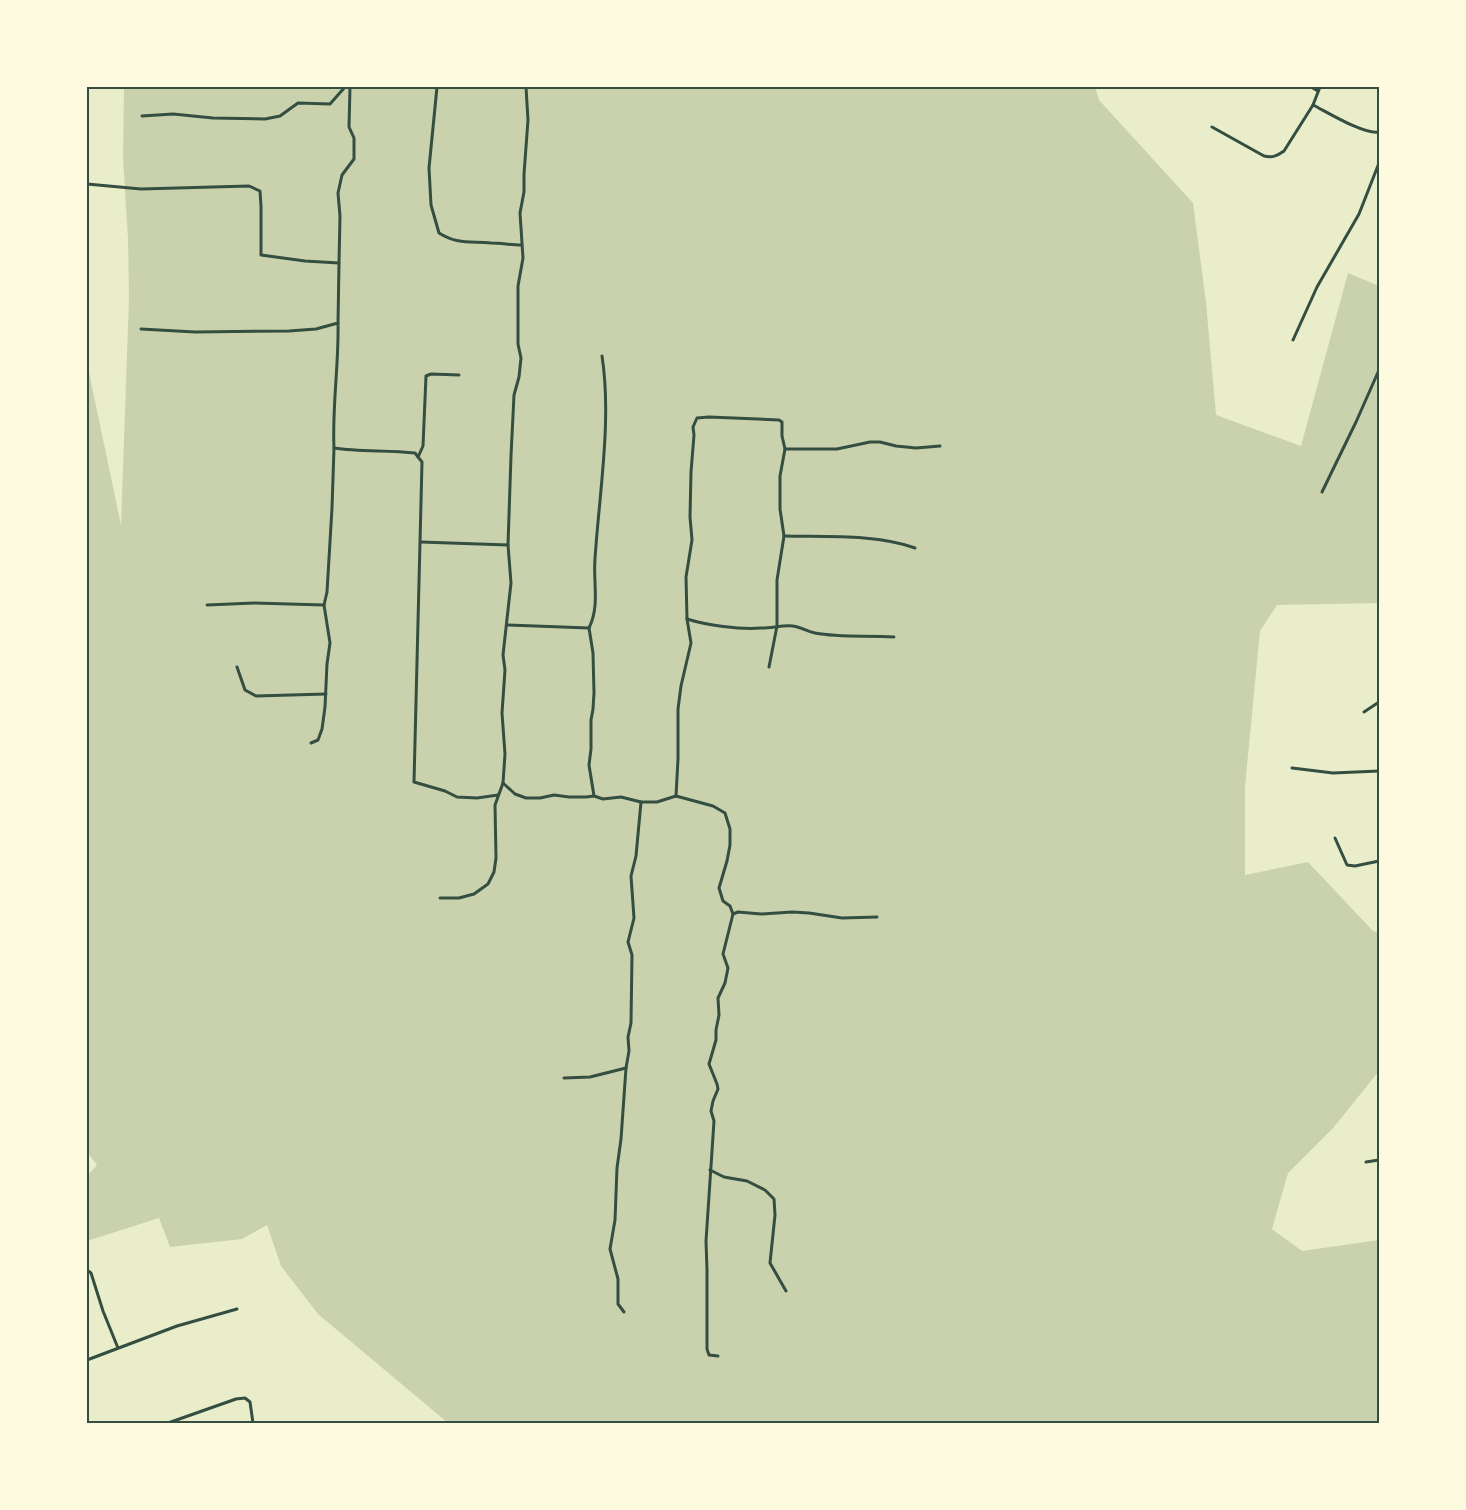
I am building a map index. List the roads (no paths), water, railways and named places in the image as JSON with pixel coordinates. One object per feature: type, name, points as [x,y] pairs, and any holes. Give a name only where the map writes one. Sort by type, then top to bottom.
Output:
[{"type":"street","points":[[142,116],[173,114],[213,118],[265,119],[280,116],[298,103],[330,104],[347,87]]},
{"type":"street","points":[[311,742],[318,741],[322,729],[330,643],[324,605],[327,592],[334,448],[333,413],[338,350],[340,216],[338,193],[342,175],[354,159],[354,138],[349,127],[347,87]]},
{"type":"street","points":[[437,87],[429,168],[431,205],[439,233],[450,240],[464,243],[521,245]]},
{"type":"street","points":[[440,898],[459,898],[474,894],[488,884],[494,872],[496,858],[495,805],[503,783],[505,754],[502,713],[505,670],[503,655],[511,583],[508,545],[514,395],[521,358],[517,322],[518,286],[523,258],[520,213],[524,192],[528,120],[526,87]]},
{"type":"street","points":[[1212,127],[1271,158],[1284,151],[1313,105],[1319,89],[1311,87]]},
{"type":"street","points":[[1313,105],[1362,130],[1379,132]]},
{"type":"street","points":[[1293,340],[1317,287],[1359,214],[1379,164]]},
{"type":"street","points":[[87,184],[141,189],[249,186],[260,191],[261,255],[339,263]]},
{"type":"street","points":[[141,329],[289,331],[316,329],[338,322]]},
{"type":"street","points":[[594,796],[589,765],[594,693],[593,653],[589,628],[593,621],[596,599],[595,562],[606,419],[605,370],[602,356]]},
{"type":"street","points":[[1322,492],[1379,370]]},
{"type":"street","points":[[418,457],[423,446],[426,376],[431,374],[459,375]]},
{"type":"street","points":[[676,796],[678,709],[691,643],[687,619],[686,577],[692,540],[690,517],[693,426],[697,418],[779,420],[782,422],[785,449],[780,476],[780,509],[784,536],[777,580],[777,626],[769,667]]},
{"type":"street","points":[[785,449],[837,449],[870,442],[916,448],[940,446]]},
{"type":"street","points":[[334,448],[415,453],[423,462],[414,782],[457,797],[498,796]]},
{"type":"street","points":[[784,536],[900,542],[915,548]]},
{"type":"street","points":[[421,542],[508,545]]},
{"type":"street","points":[[207,605],[254,603],[324,605]]},
{"type":"street","points":[[687,619],[720,626],[794,627],[835,635],[894,637]]},
{"type":"street","points":[[507,625],[589,628]]},
{"type":"street","points":[[237,668],[245,690],[256,696],[326,694]]},
{"type":"street","points":[[1364,712],[1379,702]]},
{"type":"street","points":[[1292,768],[1333,773],[1379,771]]},
{"type":"street","points":[[503,783],[515,794],[526,798],[554,795],[594,796],[603,799],[621,797],[641,802],[657,802],[676,796],[713,806],[725,813],[730,829],[730,845],[719,888],[723,901],[730,906],[733,914],[723,954],[728,968],[718,998],[719,1015],[716,1040],[710,1064],[718,1089],[711,1111],[714,1121],[706,1242],[707,1349],[709,1355],[718,1356]]},
{"type":"street","points":[[624,1312],[618,1304],[618,1279],[610,1249],[615,1220],[617,1168],[632,1011],[632,955],[628,942],[634,918],[631,876],[636,856],[641,802]]},
{"type":"street","points":[[1335,838],[1347,865],[1355,866],[1379,861]]},
{"type":"street","points":[[733,914],[738,912],[761,914],[792,912],[842,918],[877,917]]},
{"type":"street","points":[[564,1078],[590,1077],[626,1068]]},
{"type":"street","points":[[1366,1162],[1379,1160]]},
{"type":"street","points":[[710,1170],[724,1178],[747,1181],[765,1190],[774,1199],[776,1215],[770,1263],[786,1291]]},
{"type":"street","points":[[87,1270],[91,1273],[118,1348]]},
{"type":"street","points":[[87,1360],[177,1326],[237,1309]]},
{"type":"street","points":[[168,1423],[236,1399],[245,1398],[250,1402],[254,1423]]}]
